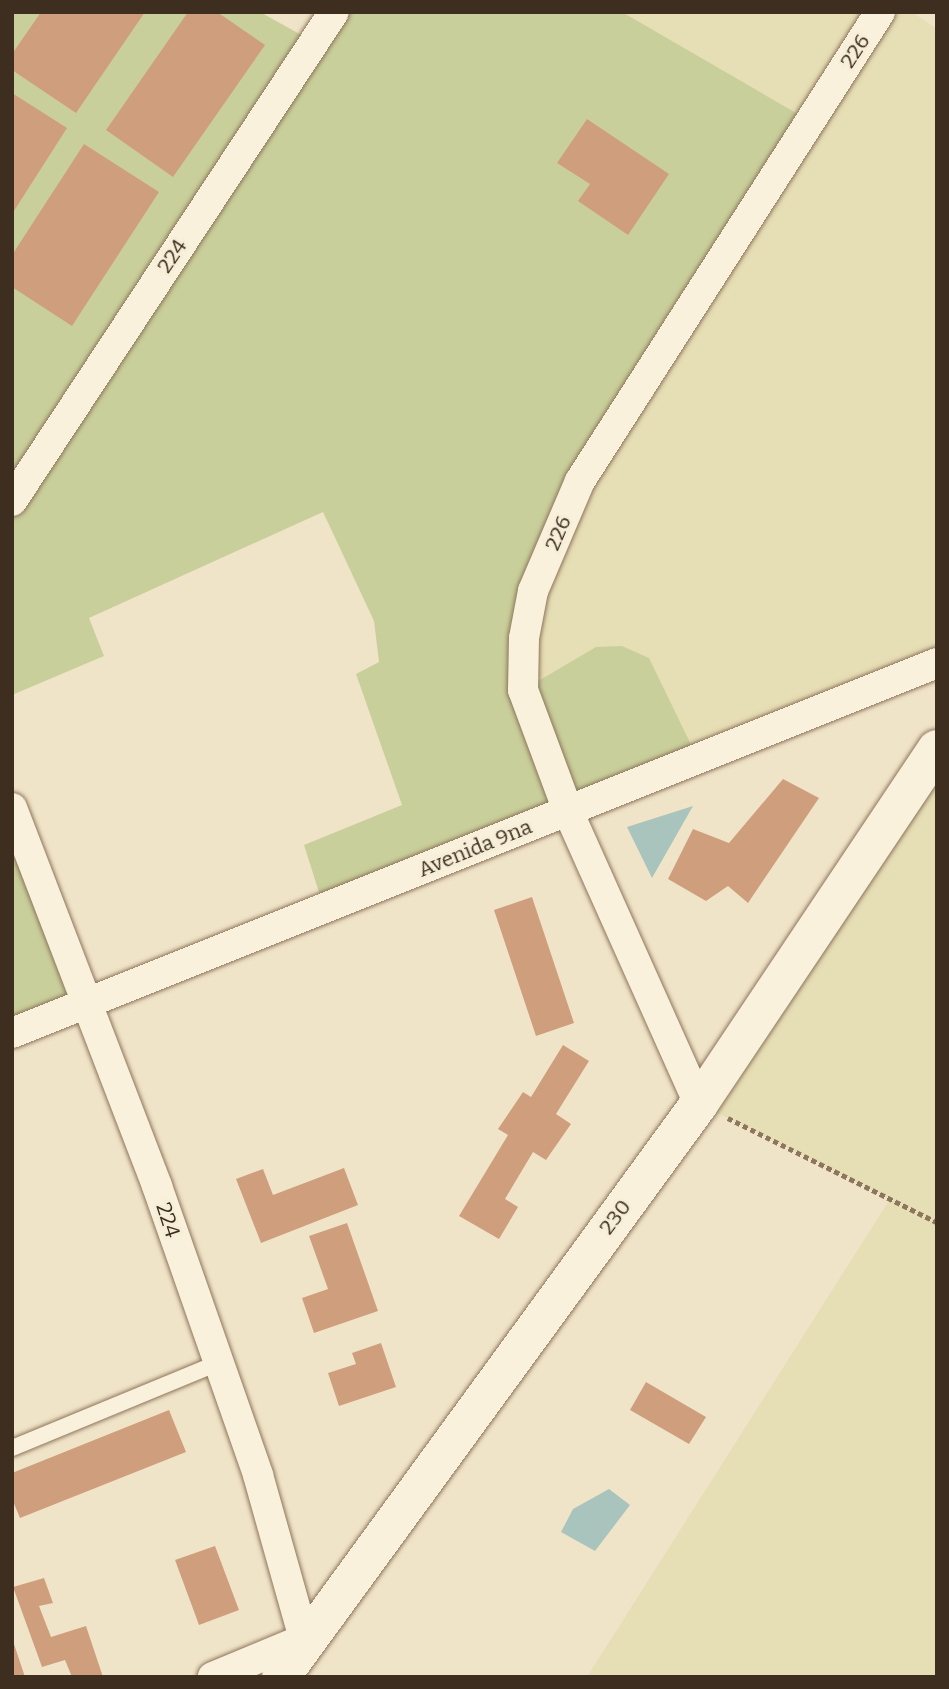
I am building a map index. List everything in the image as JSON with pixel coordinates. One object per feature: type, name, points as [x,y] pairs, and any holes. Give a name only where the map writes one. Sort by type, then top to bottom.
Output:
[{"type":"street","name":"224","points":[[12,501],[334,12]]},
{"type":"street","name":"226","points":[[699,1104],[568,811],[523,690],[524,638],[533,591],[580,481],[880,12]]},
{"type":"street","name":"Avenida 9na","points":[[12,1033],[937,663]]},
{"type":"street","name":"230","points":[[281,1677],[304,1639],[699,1104],[937,749]]},
{"type":"street","name":"224","points":[[12,808],[88,1003],[258,1475],[304,1639]]},
{"type":"street","points":[[213,1677],[304,1639]]},
{"type":"lane","points":[[12,1448],[218,1363]]},
{"type":"path","points":[[699,1104],[937,1222]]},
{"type":"shaded area","points":[[622,12],[912,12],[937,29],[937,663],[698,759],[649,659],[523,690],[524,638],[580,481],[810,121]]},
{"type":"shaded area","points":[[937,749],[937,1677],[587,1677],[890,1199],[699,1104]]},
{"type":"green space","points":[[12,12],[260,12],[314,42],[334,12],[622,12],[810,121],[580,481],[533,591],[523,690],[596,647],[622,646],[649,658],[698,759],[324,908],[304,845],[402,805],[356,674],[379,662],[374,621],[323,512],[89,618],[104,656],[12,695]]},
{"type":"green space","points":[[12,808],[88,1003],[12,1033]]},
{"type":"water","points":[[693,806],[652,878],[627,827]]},
{"type":"water","points":[[609,1489],[630,1505],[595,1551],[561,1532],[573,1509]]},
{"type":"building","points":[[41,12],[145,12],[76,113],[12,70],[12,54]]},
{"type":"building","points":[[188,12],[217,12],[265,45],[173,177],[106,130]]},
{"type":"building","points":[[12,93],[67,128],[12,214]]},
{"type":"building","points":[[587,119],[669,174],[628,235],[578,201],[590,184],[557,163]]},
{"type":"building","points":[[84,144],[159,192],[72,326],[12,287],[12,255]]},
{"type":"building","points":[[783,779],[819,798],[748,903],[728,886],[706,901],[668,879],[693,829],[729,843]]},
{"type":"building","points":[[532,897],[574,1023],[536,1036],[494,910]]},
{"type":"building","points":[[563,1045],[589,1061],[556,1114],[571,1124],[546,1160],[533,1152],[505,1199],[518,1207],[499,1239],[459,1216],[508,1135],[498,1129],[523,1092],[531,1097]]},
{"type":"building","points":[[344,1168],[358,1205],[261,1243],[236,1179],[263,1169],[273,1195]]},
{"type":"building","points":[[347,1223],[378,1311],[314,1333],[302,1298],[328,1289],[309,1236]]},
{"type":"building","points":[[381,1343],[396,1387],[339,1406],[328,1373],[356,1364],[352,1353]]},
{"type":"building","points":[[646,1382],[706,1417],[689,1444],[630,1410]]},
{"type":"building","points":[[169,1410],[186,1452],[20,1518],[12,1499],[12,1473]]},
{"type":"building","points":[[215,1546],[239,1610],[199,1625],[175,1560]]},
{"type":"building","points":[[44,1578],[53,1603],[39,1606],[51,1637],[86,1626],[103,1677],[72,1677],[65,1660],[42,1667],[13,1587]]},
{"type":"building","points":[[13,1641],[25,1677],[12,1677]]}]
